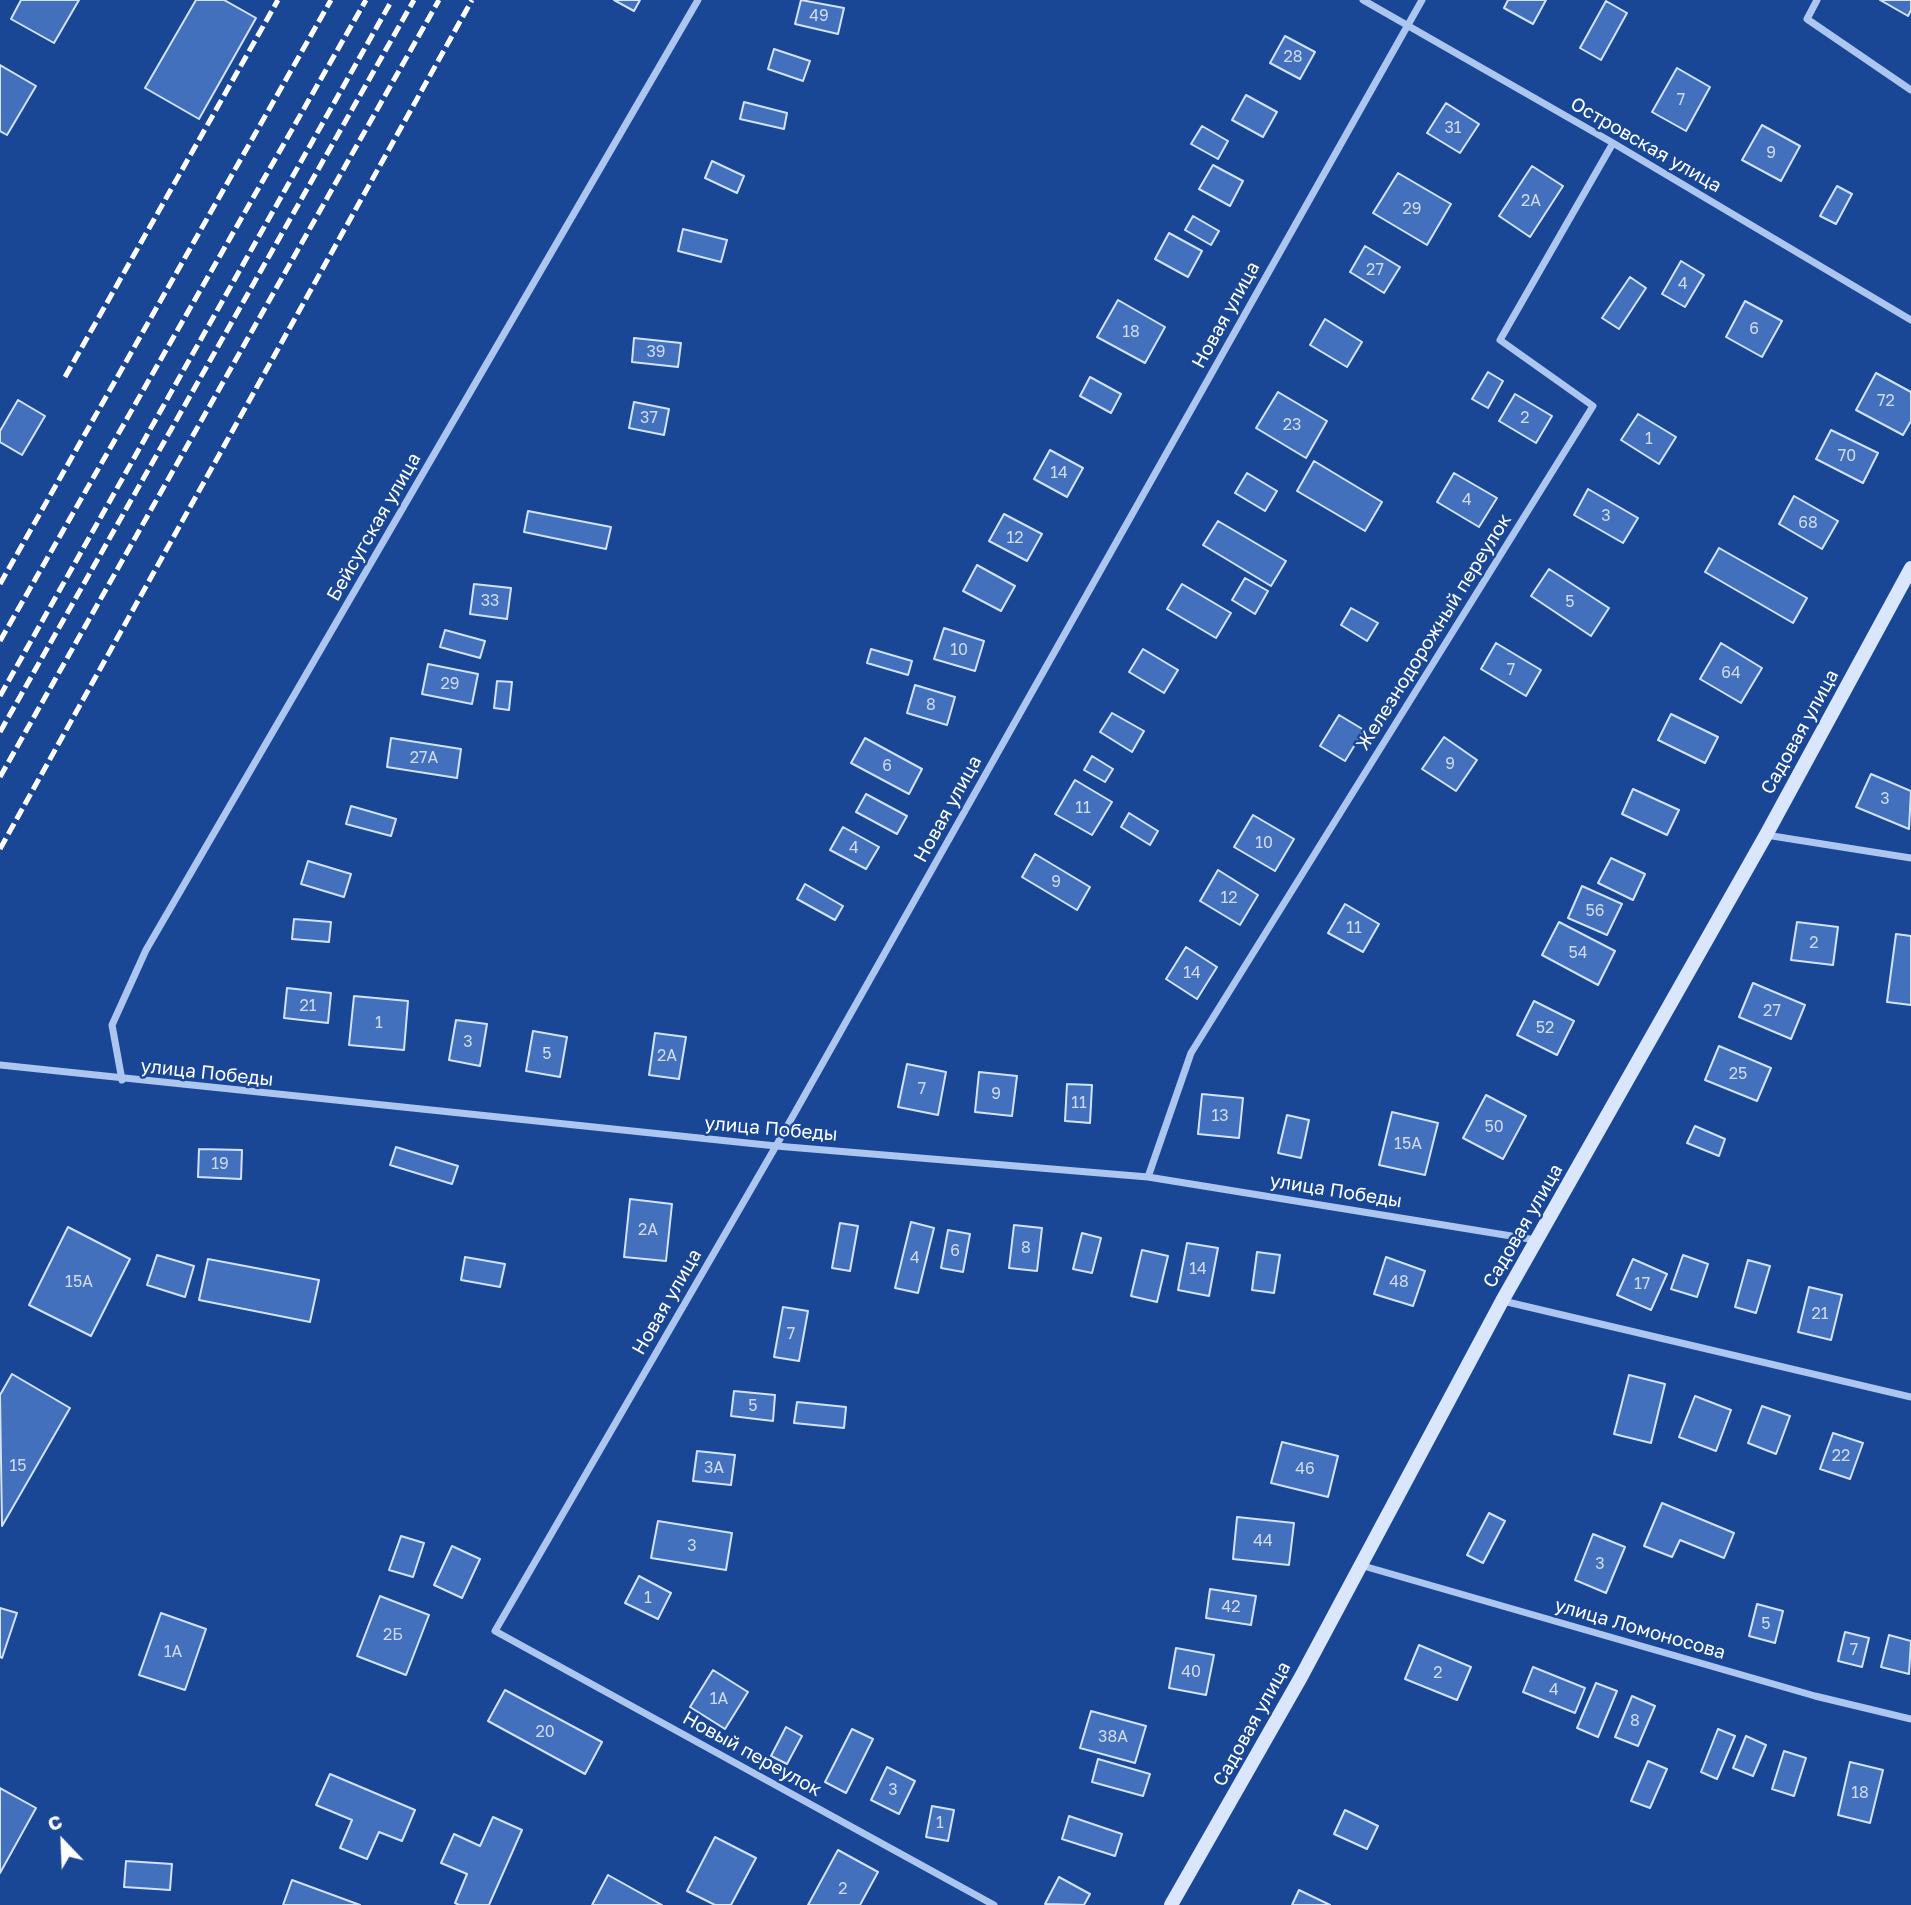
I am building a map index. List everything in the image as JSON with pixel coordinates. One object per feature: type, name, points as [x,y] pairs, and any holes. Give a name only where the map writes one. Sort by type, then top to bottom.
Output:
[{"type":"street","name":"Бейсугская улица","points":[[122,1080],[113,1025],[146,950],[698,0]]},
{"type":"street","name":"Островская улица","points":[[1363,0],[1613,143],[1911,320]]},
{"type":"street","name":"Новая улица","points":[[495,1631],[776,1146],[1422,0]]},
{"type":"street","points":[[1817,0],[1807,19],[1911,90]]},
{"type":"street","name":"Железнодорожный переулок","points":[[1148,1177],[1191,1053],[1593,406],[1500,341],[1613,143]]},
{"type":"street","name":"Садовая улица","points":[[1171,1905],[1360,1565],[1502,1301],[1766,835],[1911,568]]},
{"type":"street","points":[[1766,835],[1911,858]]},
{"type":"street","name":"улица Победы","points":[[0,1065],[122,1080],[776,1146],[1148,1177],[1538,1240]]},
{"type":"street","points":[[1502,1301],[1911,1397]]},
{"type":"street","name":"улица Ломоносова","points":[[1360,1565],[1815,1696],[1911,1719]]},
{"type":"street","name":"Новый переулок","points":[[495,1631],[994,1905]]},
{"type":"building","points":[[21,0],[79,0],[54,43],[11,19]]},
{"type":"building","points":[[196,0],[224,0],[256,18],[199,119],[145,88]]},
{"type":"building","points":[[614,0],[640,0],[634,11]]},
{"type":"building","points":[[801,0],[844,8],[838,34],[795,24]]},
{"type":"building","points":[[1508,0],[1546,0],[1533,24],[1504,8]]},
{"type":"building","points":[[1880,0],[1911,0],[1911,10],[1908,16]]},
{"type":"building","points":[[1606,1],[1627,13],[1601,60],[1580,48]]},
{"type":"building","points":[[1285,36],[1315,52],[1300,79],[1270,63]]},
{"type":"building","points":[[774,49],[810,61],[803,81],[768,69]]},
{"type":"building","points":[[0,65],[36,86],[7,135],[0,131]]},
{"type":"building","points":[[1677,68],[1710,87],[1686,131],[1652,112]]},
{"type":"building","points":[[1246,95],[1277,112],[1263,137],[1232,120]]},
{"type":"building","points":[[744,102],[787,113],[784,129],[740,119]]},
{"type":"building","points":[[1446,103],[1479,124],[1460,153],[1427,133]]},
{"type":"building","points":[[1762,125],[1800,146],[1781,181],[1742,160]]},
{"type":"building","points":[[1202,126],[1228,141],[1218,159],[1191,144]]},
{"type":"building","points":[[712,161],[744,176],[737,193],[705,178]]},
{"type":"building","points":[[1213,165],[1243,181],[1230,206],[1199,189]]},
{"type":"building","points":[[1532,166],[1563,186],[1530,237],[1499,216]]},
{"type":"building","points":[[1398,173],[1451,204],[1427,245],[1373,213]]},
{"type":"building","points":[[1837,186],[1852,194],[1836,224],[1820,216]]},
{"type":"building","points":[[1193,216],[1219,231],[1211,245],[1185,230]]},
{"type":"building","points":[[683,229],[727,240],[721,262],[678,251]]},
{"type":"building","points":[[1169,233],[1202,251],[1188,277],[1155,259]]},
{"type":"building","points":[[1365,246],[1400,267],[1384,293],[1350,272]]},
{"type":"building","points":[[1681,261],[1704,275],[1685,307],[1662,294]]},
{"type":"building","points":[[1630,277],[1646,288],[1619,329],[1602,318]]},
{"type":"building","points":[[1118,300],[1165,327],[1145,363],[1097,337]]},
{"type":"building","points":[[1745,301],[1782,321],[1762,357],[1726,337]]},
{"type":"building","points":[[1325,319],[1362,342],[1347,367],[1310,345]]},
{"type":"building","points":[[634,338],[681,343],[678,367],[632,362]]},
{"type":"building","points":[[1488,372],[1503,381],[1488,408],[1472,399]]},
{"type":"building","points":[[1876,373],[1911,392],[1911,421],[1903,435],[1856,410]]},
{"type":"building","points":[[1090,377],[1121,394],[1111,413],[1080,396]]},
{"type":"building","points":[[1278,392],[1327,421],[1306,458],[1256,428]]},
{"type":"building","points":[[1515,394],[1552,416],[1536,443],[1499,421]]},
{"type":"building","points":[[18,400],[45,416],[22,455],[0,442],[0,431]]},
{"type":"building","points":[[634,402],[669,409],[664,435],[629,428]]},
{"type":"building","points":[[1638,414],[1676,437],[1659,464],[1621,440]]},
{"type":"building","points":[[1831,430],[1878,453],[1863,483],[1816,459]]},
{"type":"building","points":[[1050,450],[1083,468],[1067,497],[1034,479]]},
{"type":"building","points":[[1314,461],[1382,502],[1365,531],[1297,491]]},
{"type":"building","points":[[1247,473],[1277,491],[1265,511],[1235,493]]},
{"type":"building","points":[[1454,473],[1497,498],[1479,527],[1437,502]]},
{"type":"building","points":[[1588,489],[1638,518],[1623,543],[1574,515]]},
{"type":"building","points":[[1794,496],[1838,521],[1822,549],[1779,524]]},
{"type":"building","points":[[528,511],[611,527],[606,549],[524,532]]},
{"type":"building","points":[[1004,514],[1042,534],[1027,561],[989,541]]},
{"type":"building","points":[[1218,521],[1286,561],[1271,586],[1203,545]]},
{"type":"building","points":[[1719,548],[1807,598],[1793,623],[1705,572]]},
{"type":"building","points":[[977,565],[1015,586],[1001,611],[963,591]]},
{"type":"building","points":[[1549,569],[1609,608],[1591,636],[1531,596]]},
{"type":"building","points":[[1245,578],[1268,591],[1255,614],[1232,600]]},
{"type":"building","points":[[474,584],[511,588],[507,619],[470,614]]},
{"type":"building","points":[[1182,584],[1231,613],[1216,638],[1167,609]]},
{"type":"building","points":[[1351,608],[1378,623],[1367,641],[1341,625]]},
{"type":"building","points":[[944,628],[984,641],[975,671],[934,659]]},
{"type":"building","points":[[445,630],[485,641],[480,658],[440,647]]},
{"type":"building","points":[[1496,643],[1541,670],[1526,696],[1481,669]]},
{"type":"building","points":[[1721,643],[1762,668],[1741,703],[1700,679]]},
{"type":"building","points":[[871,649],[912,661],[908,675],[867,663]]},
{"type":"building","points":[[1143,649],[1178,670],[1164,693],[1129,672]]},
{"type":"building","points":[[428,664],[478,674],[472,704],[422,694]]},
{"type":"building","points":[[497,681],[512,682],[509,710],[494,708]]},
{"type":"building","points":[[915,685],[955,697],[947,725],[907,713]]},
{"type":"building","points":[[1112,713],[1144,731],[1132,752],[1100,732]]},
{"type":"building","points":[[1671,714],[1718,737],[1705,763],[1658,740]]},
{"type":"building","points":[[1339,715],[1364,730],[1345,761],[1320,746]]},
{"type":"building","points":[[1444,737],[1477,760],[1456,791],[1422,769]]},
{"type":"building","points":[[391,738],[461,749],[457,778],[387,767]]},
{"type":"building","points":[[865,738],[922,769],[909,794],[851,763]]},
{"type":"building","points":[[1092,756],[1113,769],[1105,782],[1084,770]]},
{"type":"building","points":[[1871,774],[1911,791],[1909,829],[1856,807]]},
{"type":"building","points":[[1075,780],[1112,802],[1092,835],[1055,814]]},
{"type":"building","points":[[1633,789],[1679,810],[1667,835],[1622,814]]},
{"type":"building","points":[[866,794],[907,816],[897,834],[856,812]]},
{"type":"building","points":[[351,806],[396,819],[391,836],[346,824]]},
{"type":"building","points":[[1129,813],[1158,831],[1150,845],[1121,827]]},
{"type":"building","points":[[1253,815],[1294,839],[1275,871],[1234,847]]},
{"type":"building","points":[[843,827],[879,847],[866,869],[830,850]]},
{"type":"building","points":[[1035,854],[1090,887],[1077,910],[1022,877]]},
{"type":"building","points":[[1611,858],[1645,874],[1633,900],[1598,883]]},
{"type":"building","points":[[308,861],[351,874],[344,897],[301,884]]},
{"type":"building","points":[[1218,870],[1258,895],[1240,925],[1200,901]]},
{"type":"building","points":[[805,884],[843,906],[835,920],[797,899]]},
{"type":"building","points":[[1582,886],[1622,904],[1607,935],[1568,918]]},
{"type":"building","points":[[1345,904],[1379,924],[1363,952],[1328,933]]},
{"type":"building","points":[[294,919],[331,922],[329,942],[292,939]]},
{"type":"building","points":[[1559,922],[1615,951],[1598,985],[1542,955]]},
{"type":"building","points":[[1797,922],[1838,927],[1833,965],[1791,960]]},
{"type":"building","points":[[1896,934],[1911,936],[1911,1005],[1887,1002]]},
{"type":"building","points":[[1186,947],[1217,967],[1197,999],[1166,979]]},
{"type":"building","points":[[1753,983],[1805,1005],[1791,1039],[1739,1017]]},
{"type":"building","points":[[287,988],[331,993],[328,1023],[284,1018]]},
{"type":"building","points":[[354,996],[408,1001],[404,1050],[349,1045]]},
{"type":"building","points":[[1534,1001],[1574,1021],[1557,1055],[1517,1035]]},
{"type":"building","points":[[456,1020],[487,1024],[480,1066],[449,1060]]},
{"type":"building","points":[[533,1031],[567,1037],[560,1077],[526,1071]]},
{"type":"building","points":[[655,1033],[686,1037],[679,1079],[649,1075]]},
{"type":"building","points":[[1719,1046],[1771,1068],[1757,1101],[1705,1080]]},
{"type":"building","points":[[907,1064],[946,1072],[938,1115],[898,1107]]},
{"type":"building","points":[[979,1072],[1017,1076],[1012,1116],[975,1112]]},
{"type":"building","points":[[1067,1084],[1092,1085],[1090,1123],[1065,1121]]},
{"type":"building","points":[[1202,1094],[1243,1098],[1239,1138],[1198,1134]]},
{"type":"building","points":[[1486,1095],[1526,1116],[1503,1159],[1463,1138]]},
{"type":"building","points":[[1392,1112],[1438,1123],[1425,1175],[1379,1165]]},
{"type":"building","points":[[1287,1115],[1309,1120],[1301,1158],[1278,1153]]},
{"type":"building","points":[[1695,1126],[1725,1139],[1719,1156],[1687,1143]]},
{"type":"building","points":[[396,1147],[458,1166],[452,1184],[390,1165]]},
{"type":"building","points":[[199,1149],[242,1150],[241,1179],[198,1177]]},
{"type":"building","points":[[630,1199],[672,1204],[666,1261],[624,1257]]},
{"type":"building","points":[[911,1222],[934,1228],[918,1293],[895,1288]]},
{"type":"building","points":[[840,1223],[858,1226],[850,1271],[832,1268]]},
{"type":"building","points":[[1014,1225],[1042,1228],[1037,1271],[1009,1268]]},
{"type":"building","points":[[68,1227],[130,1259],[91,1336],[29,1305]]},
{"type":"building","points":[[948,1230],[970,1234],[963,1272],[941,1268]]},
{"type":"building","points":[[1082,1233],[1101,1238],[1092,1273],[1073,1269]]},
{"type":"building","points":[[1187,1243],[1218,1248],[1209,1296],[1178,1290]]},
{"type":"building","points":[[1142,1250],[1168,1256],[1157,1302],[1131,1296]]},
{"type":"building","points":[[1257,1252],[1280,1255],[1274,1293],[1252,1290]]},
{"type":"building","points":[[157,1255],[194,1266],[185,1297],[147,1285]]},
{"type":"building","points":[[1683,1255],[1708,1264],[1697,1297],[1671,1289]]},
{"type":"building","points":[[465,1257],[505,1264],[500,1287],[461,1280]]},
{"type":"building","points":[[1386,1257],[1425,1271],[1413,1306],[1374,1294]]},
{"type":"building","points":[[208,1259],[319,1280],[310,1322],[199,1300]]},
{"type":"building","points":[[1633,1259],[1667,1274],[1651,1310],[1617,1295]]},
{"type":"building","points":[[1748,1260],[1770,1266],[1756,1313],[1735,1307]]},
{"type":"building","points":[[1809,1287],[1842,1295],[1831,1340],[1798,1332]]},
{"type":"building","points":[[783,1307],[808,1311],[799,1361],[774,1357]]},
{"type":"building","points":[[12,1374],[70,1408],[2,1526],[0,1395]]},
{"type":"building","points":[[1629,1375],[1665,1384],[1651,1443],[1614,1434]]},
{"type":"building","points":[[734,1391],[775,1395],[773,1421],[731,1416]]},
{"type":"building","points":[[1695,1396],[1731,1410],[1716,1451],[1679,1437]]},
{"type":"building","points":[[797,1402],[846,1407],[844,1428],[794,1423]]},
{"type":"building","points":[[1762,1406],[1790,1416],[1776,1454],[1748,1443]]},
{"type":"building","points":[[1833,1433],[1863,1443],[1850,1479],[1820,1469]]},
{"type":"building","points":[[1282,1442],[1338,1456],[1328,1497],[1271,1483]]},
{"type":"building","points":[[697,1451],[735,1455],[731,1485],[693,1481]]},
{"type":"building","points":[[1662,1503],[1734,1533],[1724,1558],[1680,1540],[1672,1557],[1644,1546]]},
{"type":"building","points":[[1489,1513],[1505,1521],[1483,1563],[1467,1555]]},
{"type":"building","points":[[1237,1517],[1294,1523],[1289,1565],[1233,1559]]},
{"type":"building","points":[[658,1521],[732,1533],[726,1570],[651,1558]]},
{"type":"building","points":[[1593,1534],[1625,1547],[1606,1593],[1575,1580]]},
{"type":"building","points":[[401,1536],[424,1543],[413,1577],[389,1570]]},
{"type":"building","points":[[452,1546],[480,1559],[462,1598],[434,1585]]},
{"type":"building","points":[[639,1576],[671,1593],[658,1619],[625,1603]]},
{"type":"building","points":[[1210,1589],[1256,1596],[1251,1625],[1206,1618]]},
{"type":"building","points":[[380,1596],[429,1615],[406,1675],[357,1656]]},
{"type":"building","points":[[1757,1604],[1783,1611],[1775,1643],[1749,1636]]},
{"type":"building","points":[[0,1608],[17,1613],[2,1658],[0,1657]]},
{"type":"building","points":[[161,1613],[206,1629],[185,1690],[139,1675]]},
{"type":"building","points":[[1845,1632],[1869,1638],[1862,1667],[1838,1661]]},
{"type":"building","points":[[1889,1635],[1911,1641],[1909,1674],[1881,1667]]},
{"type":"building","points":[[1419,1645],[1471,1667],[1457,1700],[1405,1679]]},
{"type":"building","points":[[1176,1648],[1214,1655],[1206,1695],[1169,1688]]},
{"type":"building","points":[[1533,1667],[1585,1688],[1575,1713],[1523,1692]]},
{"type":"building","points":[[713,1670],[748,1692],[725,1729],[690,1707]]},
{"type":"building","points":[[1596,1683],[1617,1691],[1598,1737],[1577,1728]]},
{"type":"building","points":[[505,1690],[602,1742],[585,1774],[488,1721]]},
{"type":"building","points":[[1632,1696],[1655,1706],[1638,1746],[1615,1737]]},
{"type":"building","points":[[1091,1711],[1146,1726],[1135,1763],[1080,1748]]},
{"type":"building","points":[[786,1727],[802,1736],[787,1764],[771,1756]]},
{"type":"building","points":[[852,1729],[873,1739],[846,1793],[825,1782]]},
{"type":"building","points":[[1718,1729],[1735,1736],[1717,1779],[1701,1772]]},
{"type":"building","points":[[1746,1736],[1766,1745],[1753,1776],[1733,1768]]},
{"type":"building","points":[[1784,1751],[1806,1758],[1794,1796],[1772,1789]]},
{"type":"building","points":[[1098,1759],[1150,1774],[1143,1796],[1092,1782]]},
{"type":"building","points":[[1648,1761],[1667,1769],[1650,1808],[1631,1801]]},
{"type":"building","points":[[1850,1762],[1883,1770],[1870,1823],[1838,1815]]},
{"type":"building","points":[[887,1767],[915,1781],[899,1814],[871,1800]]},
{"type":"building","points":[[330,1774],[415,1810],[402,1841],[379,1832],[367,1859],[340,1848],[352,1820],[316,1805]]},
{"type":"building","points":[[0,1788],[36,1808],[0,1873]]},
{"type":"building","points":[[932,1806],[954,1810],[948,1841],[926,1837]]},
{"type":"building","points":[[1345,1810],[1378,1826],[1367,1849],[1334,1834]]},
{"type":"building","points":[[1069,1816],[1122,1834],[1115,1856],[1062,1839]]},
{"type":"building","points":[[493,1817],[522,1830],[489,1905],[459,1905],[455,1903],[467,1874],[441,1863],[454,1834],[480,1846]]},
{"type":"building","points":[[715,1837],[756,1858],[731,1905],[715,1905],[687,1891]]},
{"type":"building","points":[[838,1850],[878,1872],[860,1905],[808,1905]]},
{"type":"building","points":[[126,1861],[172,1864],[170,1890],[124,1887]]},
{"type":"building","points":[[608,1875],[662,1905],[592,1905]]},
{"type":"building","points":[[1059,1877],[1090,1894],[1084,1905],[1045,1904]]},
{"type":"building","points":[[292,1880],[360,1905],[283,1905]]},
{"type":"building","points":[[1299,1890],[1330,1905],[1292,1905]]},
{"type":"railway","points":[[65,377],[278,0]]},
{"type":"railway","points":[[0,584],[331,0]]},
{"type":"railway","points":[[0,641],[366,0]]},
{"type":"railway","points":[[0,696],[392,0]]},
{"type":"railway","points":[[0,732],[414,0]]},
{"type":"railway","points":[[0,777],[439,0]]},
{"type":"railway","points":[[0,849],[472,0]]}]
